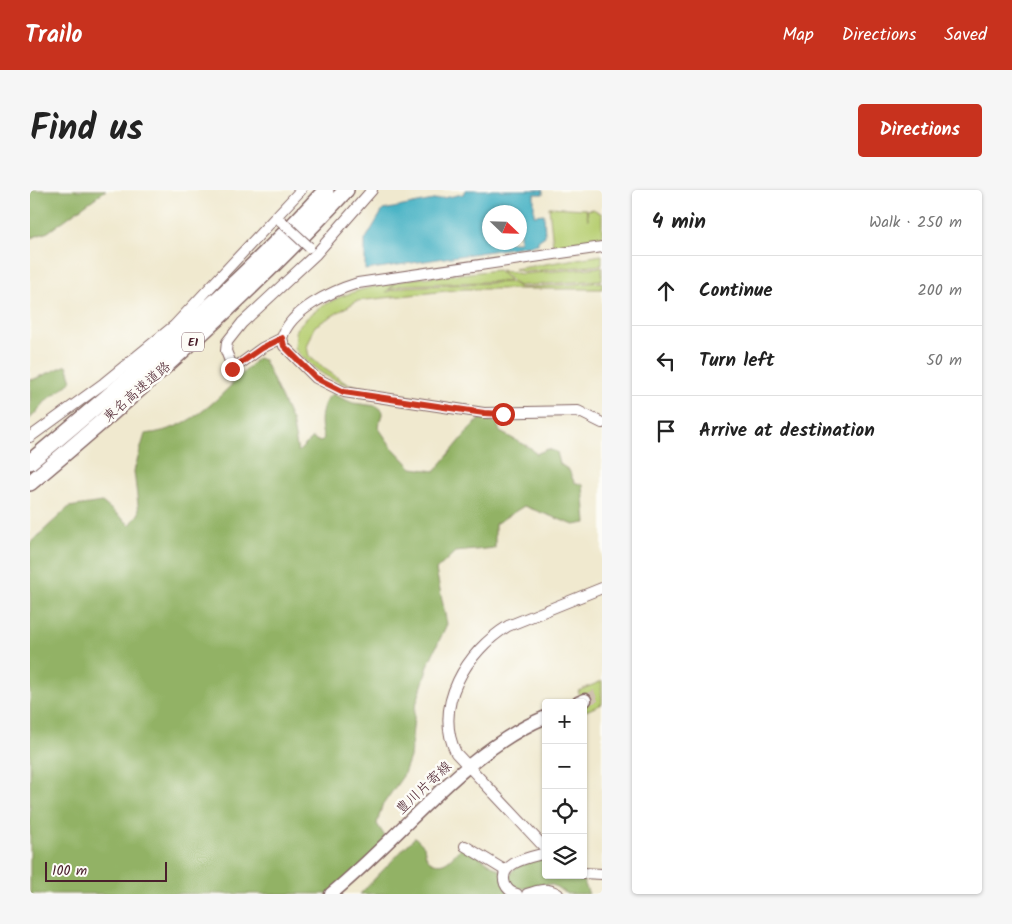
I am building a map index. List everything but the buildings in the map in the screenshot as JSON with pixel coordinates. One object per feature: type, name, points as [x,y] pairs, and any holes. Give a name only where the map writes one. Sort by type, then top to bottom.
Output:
[{"type":"highway","name":"東名高速道路","points":[[30,462],[116,391],[189,326],[257,261],[326,190]]},
{"type":"highway","name":"東名高速道路","points":[[30,483],[200,336],[268,271],[346,190]]},
{"type":"main road","name":"豊川片寄線","points":[[331,894],[364,867],[438,794],[468,768],[504,740],[542,719]]},
{"type":"street","points":[[30,437],[104,383],[174,326],[279,218],[300,190]]},
{"type":"street","points":[[372,190],[242,324],[227,342],[226,352],[232,369],[262,348],[282,338],[288,325],[322,297],[358,283],[602,247]]},
{"type":"street","points":[[279,218],[313,250]]},
{"type":"street","points":[[282,338],[284,346],[316,378],[344,392],[484,413],[578,411],[602,423]]},
{"type":"street","points":[[542,845],[468,768],[451,743],[449,721],[457,684],[469,660],[486,642],[508,626],[602,588]]},
{"type":"street","points":[[465,846],[506,871]]},
{"type":"street","points":[[517,894],[506,887],[504,879],[506,871],[511,864],[542,854]]},
{"type":"street","points":[[587,873],[602,874]]},
{"type":"street","points":[[527,894],[540,889],[552,890],[558,894]]},
{"type":"green space","points":[[30,190],[106,190],[48,232],[31,238]]},
{"type":"green space","points":[[549,207],[586,209],[588,220],[587,210],[593,209],[602,214],[602,238],[553,245]]},
{"type":"green space","points":[[602,255],[602,265],[524,272],[514,269]]},
{"type":"green space","points":[[602,267],[602,280],[518,286],[500,270],[522,274]]},
{"type":"green space","points":[[498,270],[510,281],[402,285],[389,290],[397,282],[411,279]]},
{"type":"green space","points":[[396,282],[386,292],[403,287],[511,282],[520,288],[602,282],[602,289],[464,289],[357,301],[315,326],[307,347],[309,356],[322,367],[344,382],[366,389],[344,384],[327,376],[311,365],[295,349],[296,329],[318,309],[342,296]]},
{"type":"green space","points":[[258,358],[264,360],[292,421],[298,452],[312,438],[320,442],[324,438],[321,427],[323,408],[332,394],[353,403],[377,406],[383,411],[378,427],[391,446],[412,468],[435,471],[474,424],[482,418],[497,423],[500,432],[531,448],[536,454],[548,449],[557,452],[560,464],[569,470],[574,482],[583,485],[586,523],[574,525],[524,506],[495,524],[495,548],[455,552],[436,570],[447,624],[430,660],[415,708],[410,757],[403,776],[382,806],[377,824],[388,841],[337,894],[30,894],[30,543],[69,507],[102,502],[130,525],[139,513],[134,471],[145,434],[163,431],[180,425],[194,417],[221,396]]},
{"type":"green space","points":[[67,365],[72,381],[46,401],[30,419],[30,379],[32,380]]},
{"type":"green space","points":[[602,681],[602,704],[587,711],[587,699],[581,699],[578,691]]},
{"type":"green space","points":[[415,837],[424,846],[425,854],[431,862],[439,864],[450,859],[464,846],[502,872],[508,894],[360,894]]},
{"type":"green space","points":[[542,858],[542,879],[580,879],[583,880],[589,894],[568,894],[550,884],[519,888],[509,884],[512,872],[526,862]]},
{"type":"water","points":[[465,190],[543,190],[543,194],[534,194],[534,215],[544,214],[545,236],[538,241],[538,244],[527,246],[527,205],[482,205],[482,250],[498,250],[365,270],[365,240],[383,210],[463,194]]},
{"type":"tunnel","points":[[587,699],[602,693]]},
{"type":"route","points":[[232,369],[262,348],[282,338],[284,346],[316,378],[344,392],[361,396],[503,414]]}]
